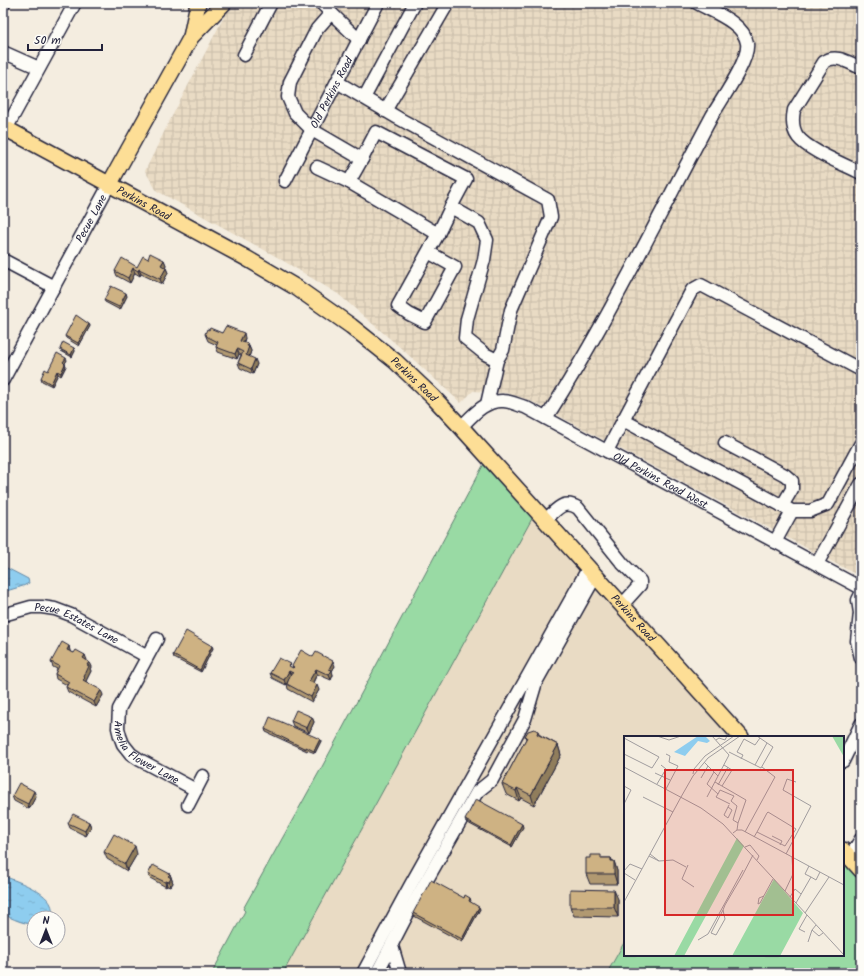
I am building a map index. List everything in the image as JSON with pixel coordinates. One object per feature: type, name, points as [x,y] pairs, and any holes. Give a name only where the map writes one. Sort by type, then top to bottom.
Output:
[{"type":"main road","name":"Pecue Lane","points":[[192,37],[198,3]]},
{"type":"main road","name":"Pecue Lane","points":[[109,185],[192,37],[224,3]]},
{"type":"main road","name":"Perkins Road","points":[[5,128],[246,258],[297,288],[351,326],[389,356],[428,392],[461,427],[593,571],[737,735]]},
{"type":"main road","points":[[846,854],[861,870]]},
{"type":"street","points":[[5,128],[75,3]]},
{"type":"street","points":[[244,56],[271,3]]},
{"type":"street","points":[[321,3],[359,40]]},
{"type":"street","name":"Old Perkins Road","points":[[285,182],[378,3]]},
{"type":"street","points":[[364,98],[415,3]]},
{"type":"street","points":[[385,111],[448,3]]},
{"type":"street","points":[[546,418],[568,383],[636,262],[666,202],[739,70],[748,50],[747,41],[737,25],[697,3]]},
{"type":"street","points":[[331,12],[317,29],[290,82],[288,97],[295,113],[312,130],[362,159]]},
{"type":"street","points":[[3,52],[39,68]]},
{"type":"street","points":[[861,68],[839,58],[828,59],[824,62],[794,110],[793,127],[805,144],[861,173]]},
{"type":"street","points":[[337,82],[385,111],[548,200],[551,217],[511,310],[503,350],[497,360],[487,404],[475,413],[461,427]]},
{"type":"street","points":[[349,182],[376,132],[466,178],[438,234],[428,252],[398,306],[409,314],[425,322],[455,267],[428,252]]},
{"type":"street","points":[[317,167],[349,182],[438,234]]},
{"type":"street","name":"Pecue Lane","points":[[3,380],[109,185]]},
{"type":"street","points":[[451,207],[479,223],[487,240],[484,260],[467,319],[465,338],[485,354],[497,360]]},
{"type":"street","points":[[3,260],[54,287]]},
{"type":"street","points":[[606,451],[692,290],[701,285],[861,370]]},
{"type":"street","name":"Old Perkins Road West","points":[[487,404],[503,401],[525,407],[861,588]]},
{"type":"street","points":[[623,420],[787,508],[810,511],[828,504],[861,443]]},
{"type":"street","points":[[725,443],[786,475],[792,481],[792,489],[776,542]]},
{"type":"street","points":[[817,564],[861,484]]},
{"type":"street","points":[[545,520],[562,505],[573,504],[578,508],[623,564],[640,580],[640,585],[622,605]]},
{"type":"street","points":[[377,973],[408,913],[477,792],[492,780],[525,719],[536,682],[593,571]]},
{"type":"street","points":[[363,973],[410,886],[593,571]]},
{"type":"street","points":[[861,594],[858,600],[860,614],[857,641],[861,658]]},
{"type":"street","name":"Pecue Estates Lane","points":[[3,616],[31,607],[54,609],[71,616],[146,656]]},
{"type":"street","name":"Amelia Flower Lane","points":[[157,639],[146,656],[119,709],[118,728],[120,736],[123,744],[131,754],[196,790]]},
{"type":"street","points":[[844,760],[861,724]]},
{"type":"street","points":[[188,805],[203,776]]},
{"type":"street","points":[[846,854],[861,839]]},
{"type":"street","points":[[392,946],[400,973]]},
{"type":"shaded area","points":[[233,3],[861,3],[861,577],[529,400],[507,393],[473,391],[461,403],[338,294],[277,257],[157,191],[145,171],[228,9]]},
{"type":"shaded area","points":[[534,515],[733,736],[624,736],[624,943],[607,973],[283,973]]},
{"type":"green space","points":[[486,460],[534,515],[283,973],[212,973],[245,911],[243,909],[323,765]]},
{"type":"green space","points":[[844,859],[861,878],[861,973],[607,973],[624,943],[624,956],[844,956]]},
{"type":"water","points":[[3,566],[28,579],[29,583],[3,592]]},
{"type":"water","points":[[3,876],[27,886],[45,896],[50,903],[52,910],[26,910],[26,923],[3,914]]},
{"type":"building","points":[[150,253],[164,260],[161,265],[166,268],[160,279],[139,269],[138,271],[133,268],[128,278],[115,271],[122,258],[137,267],[143,256],[148,259]]},
{"type":"building","points":[[111,286],[126,293],[119,307],[104,300]]},
{"type":"building","points":[[76,315],[89,324],[78,343],[65,336]]},
{"type":"building","points":[[226,326],[244,333],[240,341],[248,344],[247,346],[249,346],[246,355],[255,359],[251,369],[238,363],[243,352],[237,349],[235,354],[216,347],[218,342],[205,334],[207,329],[209,330],[210,328],[222,333]]},
{"type":"building","points":[[63,342],[74,348],[71,355],[60,349]]},
{"type":"building","points":[[57,353],[66,358],[63,362],[65,364],[61,373],[57,371],[51,384],[41,378],[45,369],[48,371]]},
{"type":"building","points":[[186,631],[212,646],[200,670],[173,655]]},
{"type":"building","points":[[62,642],[69,646],[67,650],[74,653],[76,650],[85,655],[83,658],[89,662],[87,665],[89,666],[84,677],[85,678],[83,680],[101,690],[94,702],[66,687],[69,682],[55,674],[59,666],[51,662]]},
{"type":"building","points":[[301,650],[313,657],[316,652],[333,661],[329,669],[332,670],[329,675],[316,669],[309,681],[317,685],[311,697],[287,684],[291,673],[293,673],[289,671],[284,680],[270,673],[279,658],[291,664],[289,666],[293,668],[294,667],[292,666]]},
{"type":"building","points":[[296,710],[312,717],[307,728],[291,721]]},
{"type":"building","points":[[270,717],[320,739],[314,751],[306,747],[306,749],[265,729]]},
{"type":"building","points":[[534,729],[538,731],[537,734],[558,745],[531,795],[517,788],[516,791],[502,784],[527,737],[525,736],[528,731]]},
{"type":"building","points":[[19,783],[34,791],[28,804],[12,796]]},
{"type":"building","points":[[476,799],[522,824],[511,845],[465,820]]},
{"type":"building","points":[[73,814],[89,822],[85,831],[68,823]]},
{"type":"building","points":[[114,834],[135,846],[125,864],[104,852]]},
{"type":"building","points":[[590,855],[601,855],[601,858],[611,858],[611,861],[614,861],[614,874],[586,874],[586,858],[590,858]]},
{"type":"building","points":[[153,865],[170,874],[168,876],[171,878],[169,882],[165,882],[148,874]]},
{"type":"building","points":[[431,880],[464,898],[465,895],[470,898],[469,901],[479,907],[462,939],[413,913]]},
{"type":"building","points":[[570,889],[614,890],[614,907],[570,907]]}]
